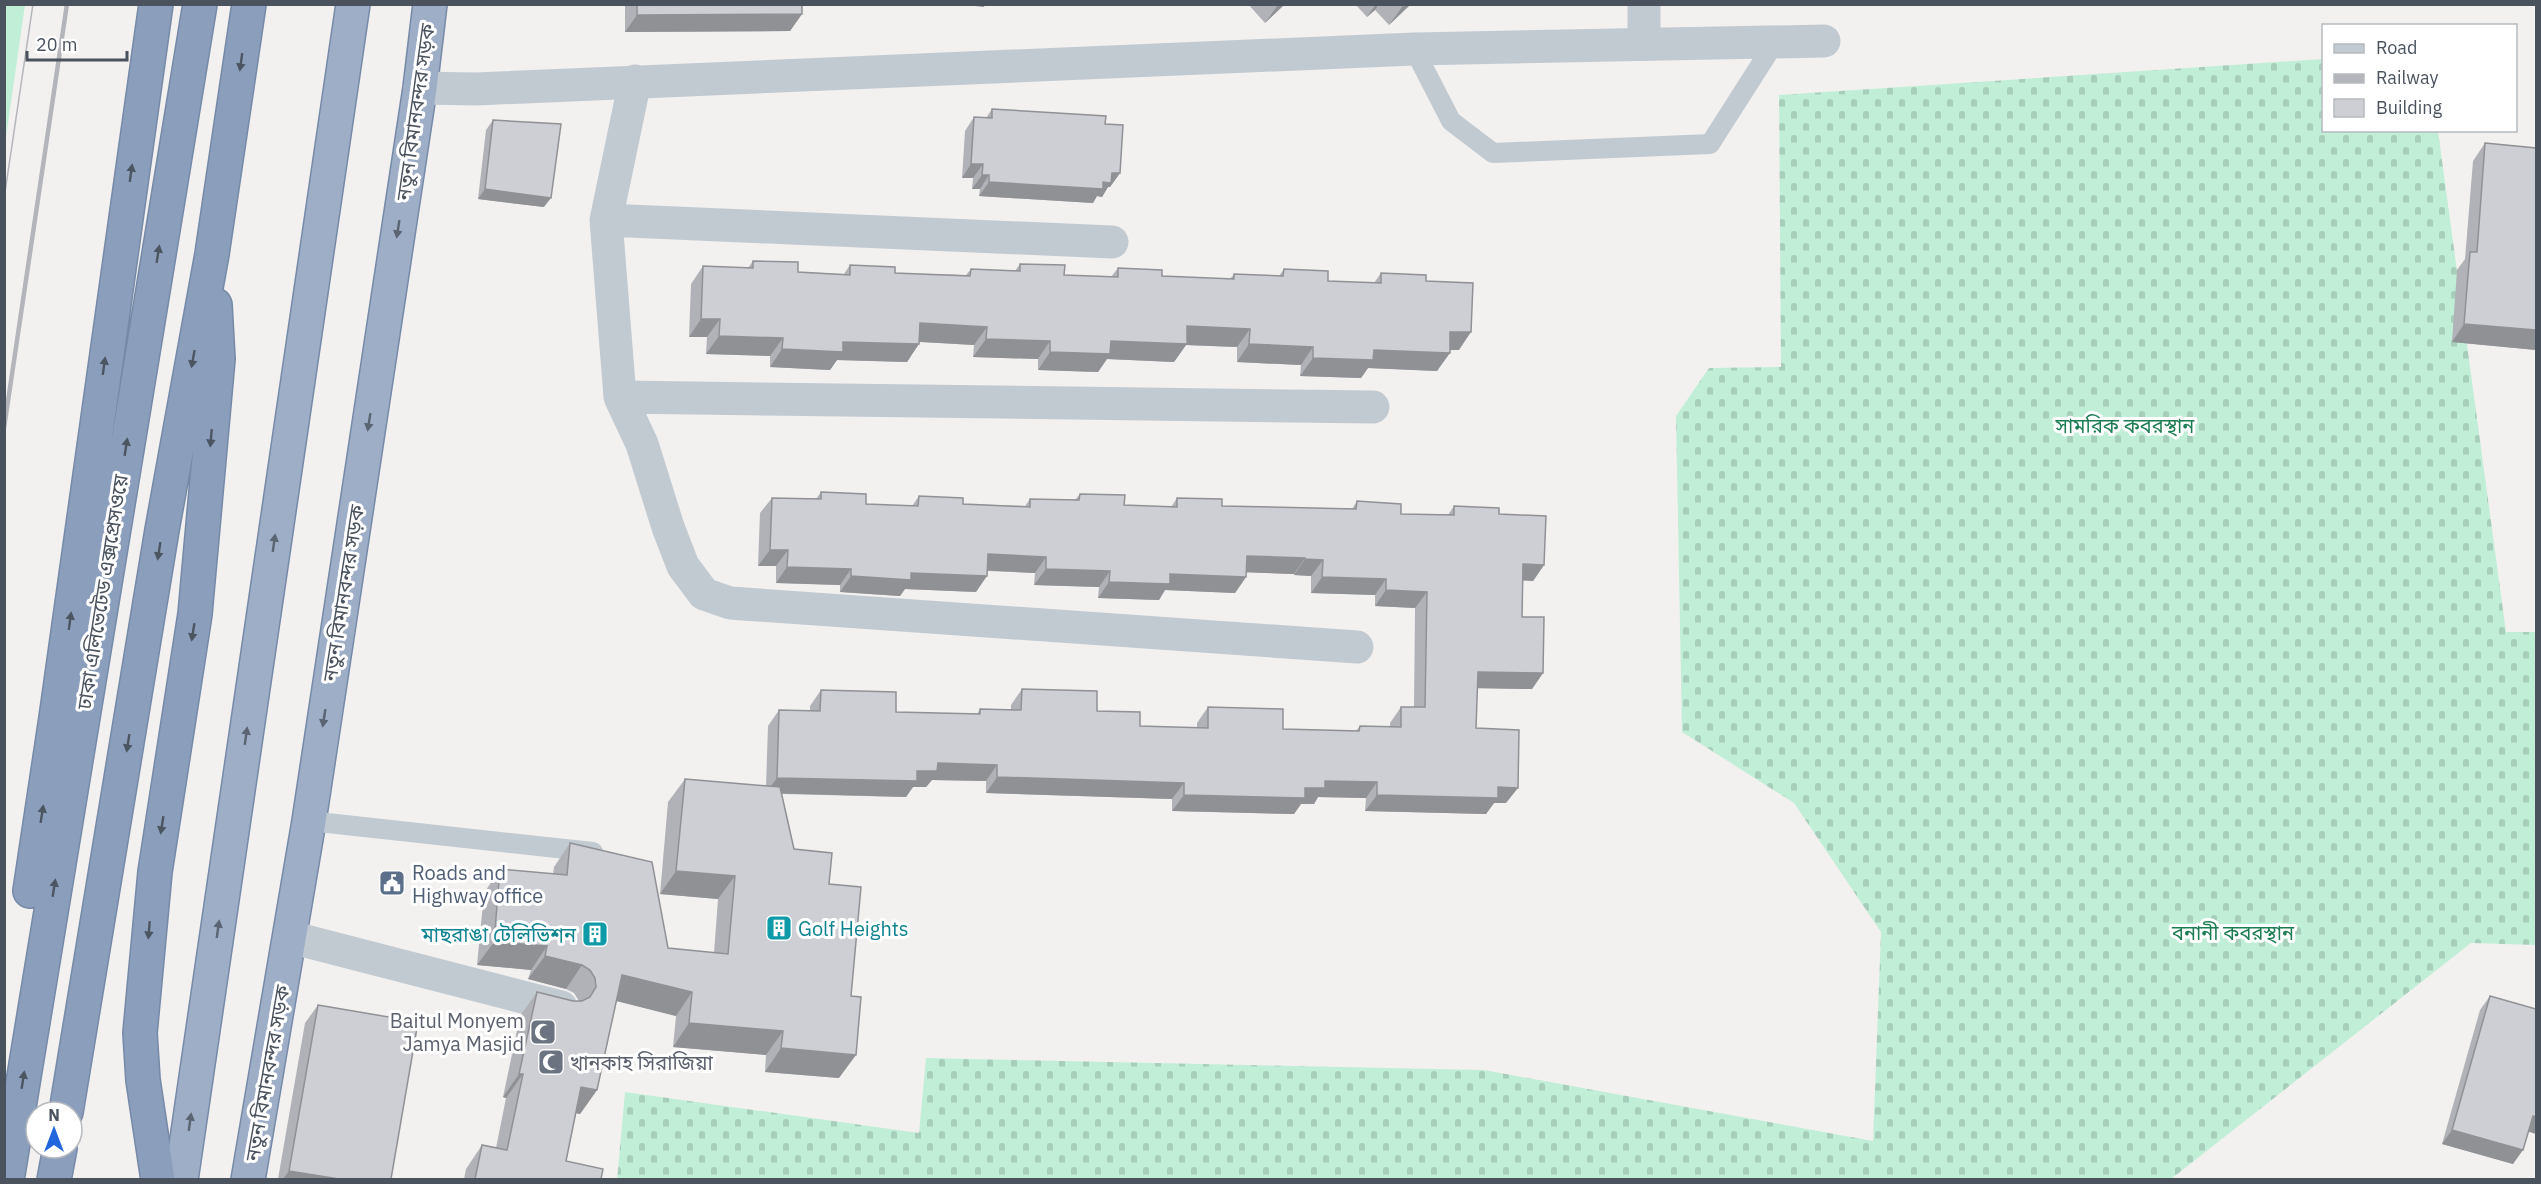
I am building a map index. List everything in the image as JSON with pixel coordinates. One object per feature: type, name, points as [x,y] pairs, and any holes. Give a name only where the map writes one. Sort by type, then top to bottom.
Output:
[{"type":"highway","points":[[4,1059],[58,707],[156,4]]},
{"type":"highway","name":"ঢাকা এলিভেটেড এক্সপ্রেসওয়ে","points":[[7,1179],[200,4]]},
{"type":"highway","points":[[68,1100],[162,530],[212,254],[249,4]]},
{"type":"highway","points":[[182,1179],[352,4]]},
{"type":"highway","name":"নতুন বিমানবন্দর সড়ক","points":[[248,1179],[309,821],[420,88],[430,4]]},
{"type":"highway","points":[[158,1179],[143,1080],[140,1033],[155,872],[195,614],[218,359],[212,254]]},
{"type":"highway","points":[[54,1179],[58,1160]]},
{"type":"street","points":[[1644,4],[1644,45]]},
{"type":"street","points":[[420,88],[476,88],[1414,49],[1824,41]]},
{"type":"street","points":[[635,81],[606,220],[620,398],[642,444],[683,566],[704,594],[730,603],[1357,647]]},
{"type":"street","points":[[606,220],[1112,242]]},
{"type":"street","points":[[620,398],[1373,407]]},
{"type":"street","points":[[290,937],[561,1007]]},
{"type":"lane","points":[[1414,49],[1451,122],[1493,153],[1710,144],[1775,42]]},
{"type":"lane","points":[[309,821],[596,852]]},
{"type":"green space","points":[[4,5],[25,5],[5,144]]},
{"type":"green space","name":"সামরিক কবরস্থান","points":[[2322,59],[2322,132],[2438,132],[2506,632],[2536,632],[2536,945],[2471,943],[2171,1179],[617,1180],[625,1092],[919,1133],[926,1058],[1484,1070],[1873,1141],[1881,932],[1794,803],[1682,732],[1676,416],[1709,368],[1781,367],[1779,95]]},
{"type":"building","points":[[637,4],[802,4],[802,14],[637,15]]},
{"type":"building","points":[[992,109],[1106,116],[1105,124],[1123,125],[1120,173],[1112,173],[1111,183],[1103,182],[1103,189],[989,182],[989,175],[982,175],[983,164],[971,164],[974,117],[992,118]]},
{"type":"building","points":[[493,120],[561,124],[551,198],[485,189]]},
{"type":"building","points":[[2485,143],[2536,148],[2536,330],[2464,324],[2470,252],[2477,252]]},
{"type":"building","points":[[753,261],[798,262],[798,272],[850,275],[850,265],[895,267],[895,273],[970,276],[971,269],[1020,271],[1020,264],[1065,265],[1064,275],[1118,277],[1118,268],[1162,270],[1162,276],[1234,279],[1234,274],[1283,276],[1284,269],[1328,271],[1328,281],[1381,283],[1381,273],[1426,275],[1426,281],[1473,283],[1471,332],[1450,332],[1450,353],[1374,350],[1373,360],[1313,358],[1313,347],[1249,344],[1250,329],[1187,326],[1187,344],[1111,341],[1110,354],[1050,352],[1050,341],[986,339],[987,327],[920,323],[919,344],[843,342],[843,352],[782,349],[783,338],[719,336],[720,319],[701,319],[703,266],[753,268]]},
{"type":"building","points":[[821,492],[866,494],[866,504],[918,506],[919,496],[963,498],[963,504],[1030,507],[1030,499],[1079,500],[1080,494],[1125,495],[1124,505],[1177,507],[1177,498],[1222,499],[1222,506],[1356,509],[1357,501],[1401,504],[1401,514],[1454,515],[1454,506],[1499,508],[1499,514],[1546,516],[1544,565],[1523,564],[1522,617],[1544,617],[1543,673],[1478,672],[1476,728],[1519,730],[1518,788],[1498,787],[1498,798],[1377,795],[1377,782],[1325,781],[1325,788],[1305,788],[1305,798],[1184,795],[1184,783],[997,777],[997,765],[938,763],[937,771],[917,771],[917,781],[777,778],[779,710],[820,711],[821,690],[896,692],[896,712],[980,714],[980,709],[1021,710],[1022,689],[1097,691],[1097,711],[1140,712],[1140,726],[1208,728],[1208,707],[1283,709],[1283,729],[1359,731],[1360,726],[1401,727],[1401,707],[1425,707],[1427,592],[1386,590],[1386,579],[1322,577],[1323,560],[1305,558],[1247,556],[1246,577],[1170,574],[1170,584],[1109,582],[1110,571],[1046,569],[1046,557],[988,554],[987,576],[911,573],[911,580],[851,576],[851,569],[787,567],[788,550],[770,550],[772,498],[821,499]]},
{"type":"building","points":[[685,779],[780,787],[794,849],[832,853],[829,884],[861,887],[851,996],[861,997],[856,1055],[781,1048],[783,1031],[689,1023],[692,992],[622,975],[597,1090],[581,1087],[566,1161],[603,1169],[601,1179],[475,1179],[482,1145],[507,1150],[523,1074],[519,1074],[537,992],[582,1001],[590,997],[596,987],[595,978],[590,970],[582,965],[545,956],[547,946],[494,942],[500,869],[567,875],[570,843],[652,862],[668,948],[728,954],[735,876],[676,871]]},
{"type":"building","points":[[2490,996],[2536,1009],[2536,1117],[2533,1116],[2523,1150],[2452,1130]]},
{"type":"building","points":[[318,1005],[418,1022],[391,1179],[339,1179],[289,1171]]},
{"type":"tram line","points":[[4,199],[33,4]]},
{"type":"railway","points":[[4,428],[67,4]]},
{"type":"place","name":"Roads and Highway office","points":[[392,883]]},
{"type":"place","name":"Golf Heights","points":[[779,928]]},
{"type":"place","name":"মাছরাঙা টেলিভিশন","points":[[595,934]]},
{"type":"place","name":"Baitul Monyem Jamya Masjid","points":[[543,1032]]},
{"type":"place","name":"খানকাহ সিরাজিয়া","points":[[551,1062]]},
{"type":"park label","name":"বনানী কবরস্থান","points":[[2233,932]]}]
